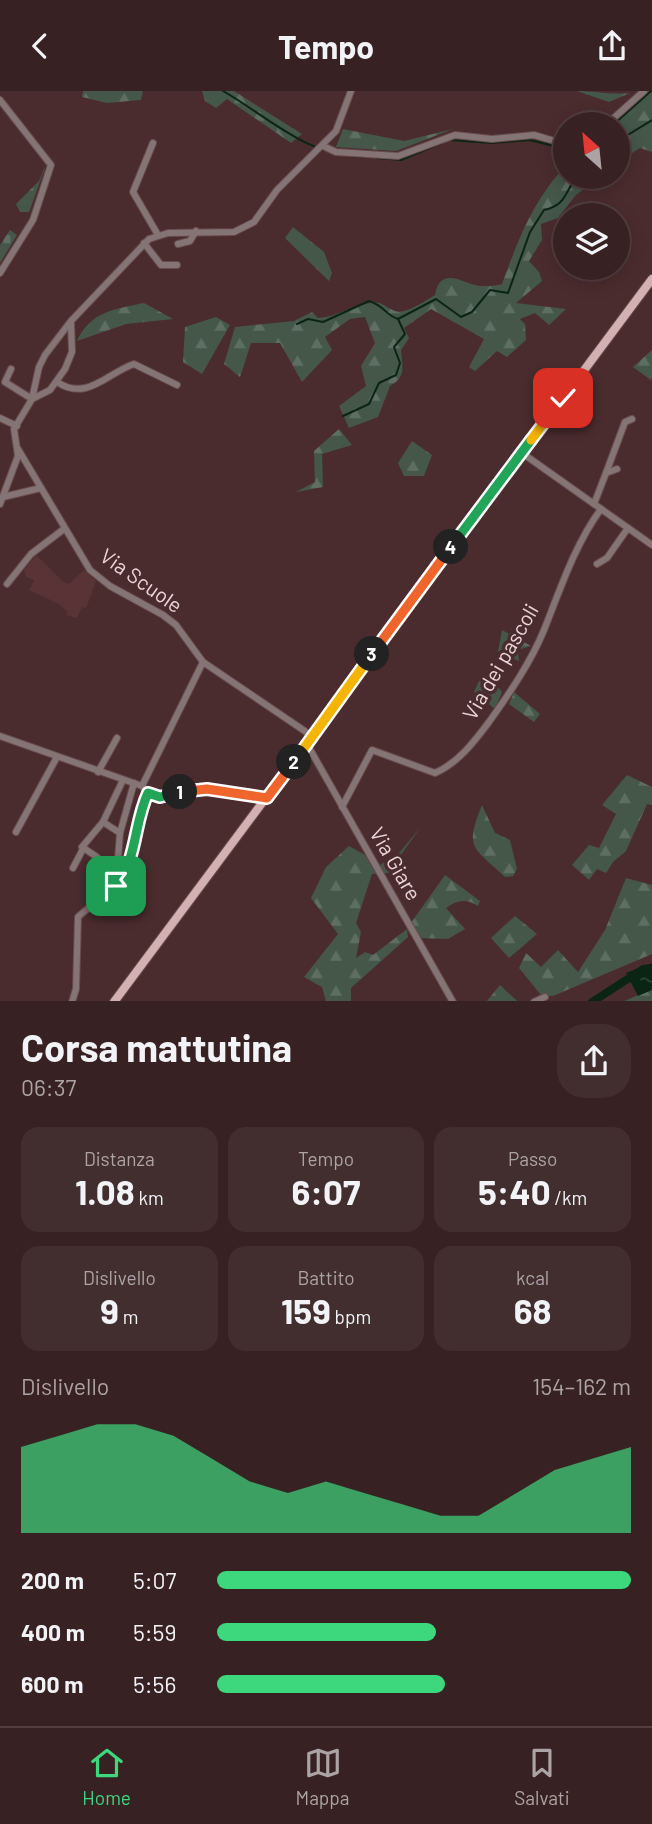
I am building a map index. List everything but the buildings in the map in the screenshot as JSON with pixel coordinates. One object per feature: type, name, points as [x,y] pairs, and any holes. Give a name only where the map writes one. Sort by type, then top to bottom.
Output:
[{"type":"main road","points":[[115,1001],[652,279]]},
{"type":"street","points":[[1,501],[18,456],[14,429],[32,399],[39,367],[71,321],[144,243],[158,235],[243,230],[254,222],[277,190],[336,131],[351,91]]},
{"type":"street","points":[[620,112],[644,91]]},
{"type":"street","points":[[0,100],[51,166],[30,226],[0,273]]},
{"type":"street","points":[[323,146],[336,152],[398,156],[461,135],[492,139],[534,135],[553,141]]},
{"type":"street","points":[[152,143],[134,192],[158,235]]},
{"type":"street","points":[[178,244],[190,241],[196,231]]},
{"type":"street","points":[[144,243],[160,265],[177,265]]},
{"type":"street","points":[[11,369],[5,382],[32,399],[39,398],[57,382],[72,352],[71,321]]},
{"type":"street","points":[[57,382],[75,390],[87,389],[134,363],[177,385]]},
{"type":"street","points":[[0,418],[17,426]]},
{"type":"street","points":[[594,504],[625,422],[632,419]]},
{"type":"street","name":"Via Scuole","points":[[18,449],[30,464],[64,529],[90,570],[110,586],[176,625],[203,662],[310,740]]},
{"type":"street","points":[[522,453],[652,545]]},
{"type":"street","points":[[606,473],[617,469]]},
{"type":"street","points":[[1,501],[41,488]]},
{"type":"street","name":"Via dei pascoli","points":[[342,807],[372,750],[435,773],[463,754],[478,737],[504,701],[543,631],[588,527],[601,509]]},
{"type":"street","points":[[6,584],[31,554],[64,529]]},
{"type":"street","points":[[597,564],[607,558],[628,529]]},
{"type":"street","points":[[142,786],[203,662]]},
{"type":"street","points":[[0,736],[142,786],[148,793],[160,797],[207,789],[267,798]]},
{"type":"street","points":[[98,772],[117,739]]},
{"type":"street","name":"Via Giare","points":[[310,740],[342,807],[452,1001]]},
{"type":"street","points":[[16,832],[57,757]]},
{"type":"street","points":[[73,868],[85,842],[103,823],[123,780]]},
{"type":"street","points":[[116,886],[120,833],[134,783]]},
{"type":"street","points":[[72,1001],[76,989],[78,918],[116,886],[127,869],[139,813],[148,793]]},
{"type":"street","points":[[103,823],[120,833]]},
{"type":"street","points":[[83,849],[97,857]]},
{"type":"street","points":[[536,1001],[545,997]]},
{"type":"shaded area","points":[[36,555],[63,582],[69,584],[84,570],[96,581],[86,608],[82,607],[77,618],[66,615],[68,612],[59,604],[29,590],[34,580],[26,577],[24,571]]},
{"type":"green space","points":[[83,91],[143,91],[141,100],[107,103],[82,97]]},
{"type":"green space","points":[[202,91],[234,91],[302,134],[291,143],[227,99],[216,108],[205,101]]},
{"type":"green space","points":[[577,91],[616,94],[630,93],[609,102]]},
{"type":"green space","points":[[645,91],[652,91],[652,152],[640,148],[630,154],[630,112],[623,112]]},
{"type":"green space","points":[[343,129],[404,141],[453,129],[396,151],[336,147]]},
{"type":"green space","points":[[46,165],[29,212],[20,212],[16,204],[39,181]]},
{"type":"green space","points":[[553,181],[553,189],[583,189],[570,203],[553,203],[553,220],[541,224],[542,240],[529,261],[539,272],[542,281],[516,303],[566,309],[549,325],[535,313],[520,319],[525,324],[526,340],[507,357],[497,351],[475,371],[469,367],[484,339],[431,309],[404,328],[409,338],[401,350],[401,375],[390,386],[378,417],[349,428],[339,406],[366,386],[361,366],[375,343],[365,317],[350,319],[325,337],[332,350],[302,382],[280,343],[251,343],[240,377],[224,364],[235,327],[294,321],[312,312],[318,318],[325,317],[370,303],[381,304],[399,312],[404,311],[435,295],[441,281],[446,278],[480,286],[502,284],[521,236]]},
{"type":"green space","points":[[293,227],[324,252],[332,273],[329,281],[285,238]]},
{"type":"green space","points":[[10,230],[17,235],[0,263],[0,245]]},
{"type":"green space","points":[[144,303],[173,319],[126,324],[77,341],[82,331],[104,313]]},
{"type":"green space","points":[[216,317],[230,325],[202,374],[183,362],[185,327]]},
{"type":"green space","points":[[652,350],[652,377],[651,380],[633,367]]},
{"type":"green space","points":[[339,429],[352,445],[322,454],[323,487],[296,492],[315,482],[314,451]]},
{"type":"green space","points":[[412,441],[432,455],[424,476],[404,476],[398,463]]},
{"type":"green space","points":[[502,630],[531,646],[518,650],[519,661],[498,652]]},
{"type":"green space","points":[[490,678],[502,692],[495,709],[474,692],[479,681]]},
{"type":"green space","points":[[514,692],[540,714],[534,722],[509,704]]},
{"type":"green space","points":[[627,775],[652,787],[652,805],[647,804],[626,851],[613,862],[606,873],[597,869],[589,880],[572,865],[589,845],[599,848],[616,814],[602,805]]},
{"type":"green space","points":[[482,805],[495,833],[510,840],[517,869],[513,876],[505,877],[475,846],[474,831]]},
{"type":"green space","points":[[420,828],[388,873],[372,874],[356,923],[361,932],[356,958],[365,952],[373,955],[407,929],[408,937],[351,988],[351,1001],[326,1001],[322,987],[304,977],[338,934],[311,898],[326,867],[349,846],[365,855],[374,869],[400,852]]},
{"type":"green space","points":[[445,875],[480,901],[478,906],[462,901],[446,908],[465,929],[448,939],[419,938],[411,923]]},
{"type":"green space","points":[[626,878],[652,885],[652,954],[553,996],[541,995],[519,968],[526,953],[541,967],[558,950],[578,972],[605,930]]},
{"type":"green space","points":[[515,916],[537,934],[509,958],[491,938]]},
{"type":"green space","points":[[500,985],[517,1001],[487,1001]]},
{"type":"green space","points":[[652,989],[652,1001],[624,1001]]},
{"type":"water","points":[[652,963],[652,990],[638,996],[626,973]]},
{"type":"waterway","points":[[223,91],[307,143],[344,155],[365,157]]},
{"type":"waterway","points":[[627,112],[651,91]]},
{"type":"waterway","points":[[630,134],[652,120]]},
{"type":"waterway","points":[[450,140],[492,143],[530,140],[553,146]]},
{"type":"waterway","points":[[377,158],[401,160],[442,143]]},
{"type":"waterway","points":[[398,319],[436,299],[461,317],[472,312],[490,290],[508,293],[530,232],[544,210],[557,205],[569,189]]},
{"type":"waterway","points":[[297,324],[308,319],[323,322],[369,301],[398,319],[405,334],[394,347],[400,363],[396,375],[379,383],[369,404],[343,416]]},
{"type":"waterway","points":[[594,1001],[643,969],[652,968]]},
{"type":"route","points":[[116,886],[127,869],[139,813],[148,793],[160,797],[207,789],[267,798],[563,398]]}]
